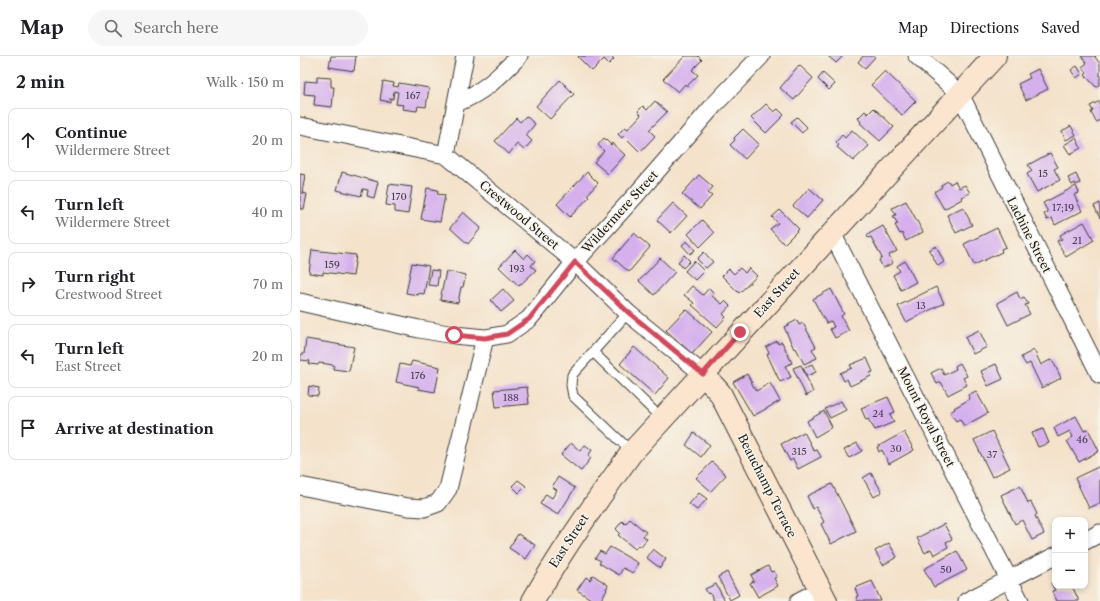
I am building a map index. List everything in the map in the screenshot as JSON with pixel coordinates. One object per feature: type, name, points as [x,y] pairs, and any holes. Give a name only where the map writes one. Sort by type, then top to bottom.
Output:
[{"type":"main road","name":"East Street","points":[[533,601],[576,530],[632,452],[995,56]]},
{"type":"main road","name":"Beauchamp Terrace","points":[[703,374],[720,393],[823,595]]},
{"type":"street","points":[[446,155],[465,56]]},
{"type":"street","points":[[456,103],[469,98],[496,80],[519,56]]},
{"type":"street","name":"Wildermere Street","points":[[300,302],[419,329],[454,335],[485,338],[507,334],[529,319],[575,262],[635,196],[714,104],[761,56]]},
{"type":"street","points":[[917,56],[960,94]]},
{"type":"street","name":"Lachine Street","points":[[960,94],[1100,375]]},
{"type":"street","name":"Crestwood Street","points":[[300,126],[446,155],[575,262],[628,312],[703,374]]},
{"type":"street","name":"Mount Royal Street","points":[[832,233],[1020,601]]},
{"type":"street","points":[[300,486],[408,507],[424,508],[438,503],[448,489],[485,338]]},
{"type":"street","points":[[1088,539],[1100,533]]},
{"type":"street","points":[[966,601],[1052,558]]},
{"type":"street","points":[[799,601],[823,595]]},
{"type":"lane","points":[[628,312],[572,375],[572,385],[573,396],[632,452]]},
{"type":"lane","points":[[593,352],[662,419]]},
{"type":"building","points":[[331,56],[356,56],[354,71],[329,67]]},
{"type":"building","points":[[611,56],[614,59],[609,64],[604,59],[592,71],[578,57]]},
{"type":"building","points":[[685,56],[698,56],[702,60],[692,70],[698,75],[687,86],[685,84],[678,92],[663,79]]},
{"type":"building","points":[[828,56],[843,56],[836,63]]},
{"type":"building","points":[[863,56],[875,57],[865,68],[858,62]]},
{"type":"building","points":[[1081,56],[1096,56],[1095,57],[1100,64],[1100,84],[1096,87],[1085,75],[1087,73],[1082,67],[1087,63]]},
{"type":"building","points":[[799,65],[813,78],[794,100],[780,88]]},
{"type":"building","points":[[1077,66],[1082,74],[1076,78],[1071,70]]},
{"type":"building","points":[[1038,69],[1048,89],[1026,100],[1018,84],[1030,78],[1028,74]]},
{"type":"building","points":[[885,71],[916,101],[902,115],[871,85]]},
{"type":"building","points":[[823,73],[835,84],[829,90],[818,79]]},
{"type":"building","points":[[317,77],[331,78],[331,87],[334,87],[332,107],[314,105],[315,95],[304,94],[305,81],[317,82]]},
{"type":"building","points":[[560,80],[574,94],[550,119],[536,106]]},
{"type":"building","points":[[383,81],[394,83],[393,86],[398,87],[399,83],[429,88],[426,107],[418,106],[417,111],[402,109],[403,105],[396,104],[398,92],[394,91],[393,99],[390,98],[390,102],[380,100]]},
{"type":"building","points":[[655,101],[667,112],[649,130],[655,136],[640,152],[624,136],[622,138],[618,134],[625,127],[628,129],[641,115],[638,111],[643,106],[647,110]]},
{"type":"building","points":[[1100,101],[1100,120],[1096,122],[1090,106]]},
{"type":"building","points":[[766,104],[774,112],[778,109],[784,115],[766,133],[751,118]]},
{"type":"building","points":[[874,108],[894,127],[880,141],[860,123],[861,122],[858,118],[865,111],[868,114]]},
{"type":"building","points":[[526,116],[535,124],[526,135],[532,141],[524,150],[517,144],[509,154],[495,141],[516,118],[520,122]]},
{"type":"building","points":[[797,117],[807,127],[802,133],[791,122]]},
{"type":"building","points":[[1071,126],[1076,135],[1066,140],[1062,131]]},
{"type":"building","points":[[743,129],[759,144],[745,159],[730,145],[735,140],[734,138]]},
{"type":"building","points":[[852,130],[869,146],[853,161],[837,147],[839,145],[836,142],[842,135],[845,138]]},
{"type":"building","points":[[604,138],[625,155],[608,174],[594,162],[604,151],[598,145]]},
{"type":"building","points":[[1076,138],[1081,148],[1070,154],[1064,145]]},
{"type":"building","points":[[1050,153],[1058,167],[1054,169],[1060,180],[1037,192],[1027,174],[1032,171],[1028,165]]},
{"type":"building","points":[[342,172],[378,182],[374,198],[367,196],[368,190],[363,189],[361,196],[337,190]]},
{"type":"building","points":[[587,172],[598,183],[587,195],[589,197],[570,217],[557,204]]},
{"type":"building","points":[[300,174],[305,175],[302,193],[307,194],[304,209],[300,209]]},
{"type":"building","points":[[1076,174],[1080,183],[1076,185],[1075,183],[1072,185],[1068,178]]},
{"type":"building","points":[[699,175],[713,187],[708,193],[712,196],[700,209],[682,194]]},
{"type":"building","points":[[948,181],[950,184],[955,181],[959,188],[965,185],[970,193],[961,197],[962,199],[944,209],[934,192]]},
{"type":"building","points":[[389,184],[412,187],[408,214],[395,212],[395,206],[386,205]]},
{"type":"building","points":[[1076,186],[1079,193],[1074,195],[1082,211],[1055,225],[1052,218],[1047,220],[1044,214],[1048,212],[1043,203]]},
{"type":"building","points":[[427,188],[438,190],[437,194],[445,195],[440,222],[421,219]]},
{"type":"building","points":[[809,188],[823,200],[807,218],[793,206]]},
{"type":"building","points":[[906,201],[923,232],[906,241],[902,233],[900,234],[895,225],[898,224],[893,216],[896,215],[892,208]]},
{"type":"building","points":[[673,203],[687,216],[671,233],[657,220]]},
{"type":"building","points":[[1100,203],[1100,218],[1094,206]]},
{"type":"building","points":[[963,207],[972,225],[956,233],[947,215]]},
{"type":"building","points":[[780,210],[799,229],[784,244],[770,229],[778,223],[772,217]]},
{"type":"building","points":[[463,212],[481,228],[468,244],[450,228]]},
{"type":"building","points":[[702,220],[714,233],[700,247],[688,234]]},
{"type":"building","points":[[1084,222],[1094,240],[1066,257],[1057,241],[1062,239],[1060,235]]},
{"type":"building","points":[[883,226],[897,251],[889,255],[893,263],[883,268],[879,260],[882,258],[871,237],[868,238],[867,235]]},
{"type":"building","points":[[997,228],[1006,247],[1001,249],[1002,252],[974,265],[964,244]]},
{"type":"building","points":[[634,233],[650,247],[629,272],[613,258]]},
{"type":"building","points":[[687,241],[695,250],[690,254],[682,245]]},
{"type":"building","points":[[936,246],[944,262],[938,266],[929,250]]},
{"type":"building","points":[[312,250],[356,255],[353,276],[323,272],[323,275],[309,273]]},
{"type":"building","points":[[515,250],[524,259],[528,254],[535,261],[531,266],[536,270],[519,286],[499,267]]},
{"type":"building","points":[[704,252],[713,262],[706,268],[697,259]]},
{"type":"building","points":[[684,255],[690,261],[683,268],[678,262]]},
{"type":"building","points":[[660,258],[675,272],[654,295],[639,281]]},
{"type":"building","points":[[694,261],[704,271],[695,280],[685,271]]},
{"type":"building","points":[[905,261],[916,282],[901,290],[893,275],[900,271],[897,266]]},
{"type":"building","points":[[412,263],[429,266],[424,294],[419,293],[418,295],[406,293]]},
{"type":"building","points":[[740,268],[745,273],[749,268],[757,276],[739,293],[722,276],[729,269],[734,274]]},
{"type":"building","points":[[431,270],[439,271],[437,286],[428,285]]},
{"type":"building","points":[[446,271],[466,275],[463,287],[461,287],[458,303],[440,300]]},
{"type":"building","points":[[692,286],[703,295],[709,288],[714,293],[712,296],[722,304],[725,301],[730,306],[723,314],[726,317],[717,327],[692,305],[694,303],[684,295]]},
{"type":"building","points":[[936,287],[944,303],[906,322],[898,306]]},
{"type":"building","points":[[503,289],[514,301],[501,312],[491,300]]},
{"type":"building","points":[[831,289],[844,314],[841,316],[849,331],[835,338],[830,329],[834,327],[831,321],[826,323],[813,299]]},
{"type":"building","points":[[1017,292],[1020,299],[1024,297],[1028,304],[1025,305],[1030,314],[1008,325],[997,303]]},
{"type":"building","points":[[686,309],[712,332],[692,354],[666,330]]},
{"type":"building","points":[[797,320],[799,325],[803,323],[816,347],[812,349],[817,358],[804,364],[796,348],[794,349],[784,327]]},
{"type":"building","points":[[979,330],[987,347],[973,354],[965,337]]},
{"type":"building","points":[[306,339],[354,347],[349,371],[333,369],[334,365],[319,363],[318,365],[309,364],[310,361],[300,360],[301,354],[304,354]]},
{"type":"building","points":[[777,341],[778,344],[782,342],[792,363],[785,366],[791,377],[780,382],[767,354],[769,353],[766,347]]},
{"type":"building","points":[[634,347],[669,378],[655,395],[620,364]]},
{"type":"building","points":[[1034,350],[1041,365],[1052,359],[1061,378],[1042,388],[1030,363],[1026,365],[1021,357]]},
{"type":"building","points":[[867,358],[873,372],[870,373],[871,376],[850,386],[847,379],[844,381],[840,373],[852,368],[850,365]]},
{"type":"building","points":[[412,361],[440,367],[435,392],[418,389],[419,387],[396,382],[400,364],[410,366]]},
{"type":"building","points":[[960,363],[967,376],[963,378],[967,385],[948,395],[941,382],[937,384],[931,373],[941,368],[944,375],[956,369],[955,366]]},
{"type":"building","points":[[812,364],[816,372],[807,376],[803,368]]},
{"type":"building","points":[[996,364],[1003,379],[988,386],[981,371]]},
{"type":"building","points":[[801,365],[813,392],[806,396],[793,368]]},
{"type":"building","points":[[747,374],[756,391],[770,383],[780,401],[753,416],[733,382]]},
{"type":"building","points":[[309,386],[319,388],[318,396],[308,395]]},
{"type":"building","points":[[527,387],[529,404],[496,407],[494,390]]},
{"type":"building","points":[[976,391],[988,413],[964,426],[960,419],[956,421],[950,412],[970,399],[968,395]]},
{"type":"building","points":[[888,397],[895,412],[890,414],[894,422],[875,430],[868,419],[866,420],[861,408]]},
{"type":"building","points":[[841,401],[846,410],[830,418],[825,409]]},
{"type":"building","points":[[824,411],[832,427],[815,437],[807,421]]},
{"type":"building","points":[[1076,416],[1084,431],[1088,429],[1099,451],[1079,462],[1067,441],[1073,437],[1070,431],[1058,437],[1054,428]]},
{"type":"building","points":[[1043,429],[1049,443],[1038,447],[1032,433]]},
{"type":"building","points":[[992,431],[1010,468],[992,477],[974,440]]},
{"type":"building","points":[[804,432],[814,451],[817,450],[821,457],[798,469],[793,459],[790,461],[781,444]]},
{"type":"building","points":[[904,432],[914,450],[889,464],[882,450],[879,452],[877,447]]},
{"type":"building","points":[[694,433],[710,445],[701,457],[686,445]]},
{"type":"building","points":[[571,443],[580,451],[585,445],[592,450],[588,456],[591,458],[581,471],[561,455]]},
{"type":"building","points":[[857,443],[862,451],[849,458],[844,450]]},
{"type":"building","points":[[712,462],[726,475],[711,491],[696,478]]},
{"type":"building","points":[[1100,466],[1100,503],[1089,508],[1075,478]]},
{"type":"building","points":[[871,473],[882,492],[874,497],[863,478]]},
{"type":"building","points":[[558,477],[575,488],[558,515],[540,504],[546,494],[552,498],[557,490],[552,487]]},
{"type":"building","points":[[518,480],[526,486],[519,493],[512,486]]},
{"type":"building","points":[[832,484],[856,531],[831,544],[821,524],[824,522],[816,507],[813,509],[807,496]]},
{"type":"building","points":[[1020,486],[1028,503],[1031,502],[1037,514],[1035,516],[1044,534],[1032,540],[1022,520],[1015,524],[1001,495]]},
{"type":"building","points":[[699,493],[707,499],[697,510],[689,504]]},
{"type":"building","points":[[630,519],[646,532],[643,536],[647,539],[640,547],[638,545],[635,549],[618,535],[620,533],[616,529],[622,521],[625,524]]},
{"type":"building","points":[[944,524],[952,539],[946,542],[948,547],[934,555],[931,549],[925,553],[917,538]]},
{"type":"building","points":[[518,534],[535,545],[526,559],[509,548]]},
{"type":"building","points":[[889,543],[897,557],[883,565],[875,551]]},
{"type":"building","points":[[610,547],[638,563],[633,573],[623,568],[619,575],[599,563],[601,561],[595,558],[600,551],[605,554]]},
{"type":"building","points":[[653,549],[666,559],[660,568],[647,558]]},
{"type":"building","points":[[957,551],[967,570],[934,587],[924,569]]},
{"type":"building","points":[[768,566],[771,572],[774,571],[777,577],[774,578],[778,586],[758,597],[750,583],[754,581],[751,575]]},
{"type":"building","points":[[727,572],[739,595],[730,600],[718,577]]},
{"type":"building","points":[[593,575],[608,585],[607,590],[600,601],[594,601],[577,590],[586,577],[590,580]]},
{"type":"building","points":[[872,581],[881,601],[858,601],[855,588]]},
{"type":"building","points":[[716,584],[725,601],[714,601],[710,593],[708,594],[705,589]]},
{"type":"building","points":[[1073,589],[1079,601],[1057,601],[1052,591]]},
{"type":"route","points":[[454,335],[485,338],[507,334],[529,319],[575,262],[628,312],[703,374],[740,332]]}]
